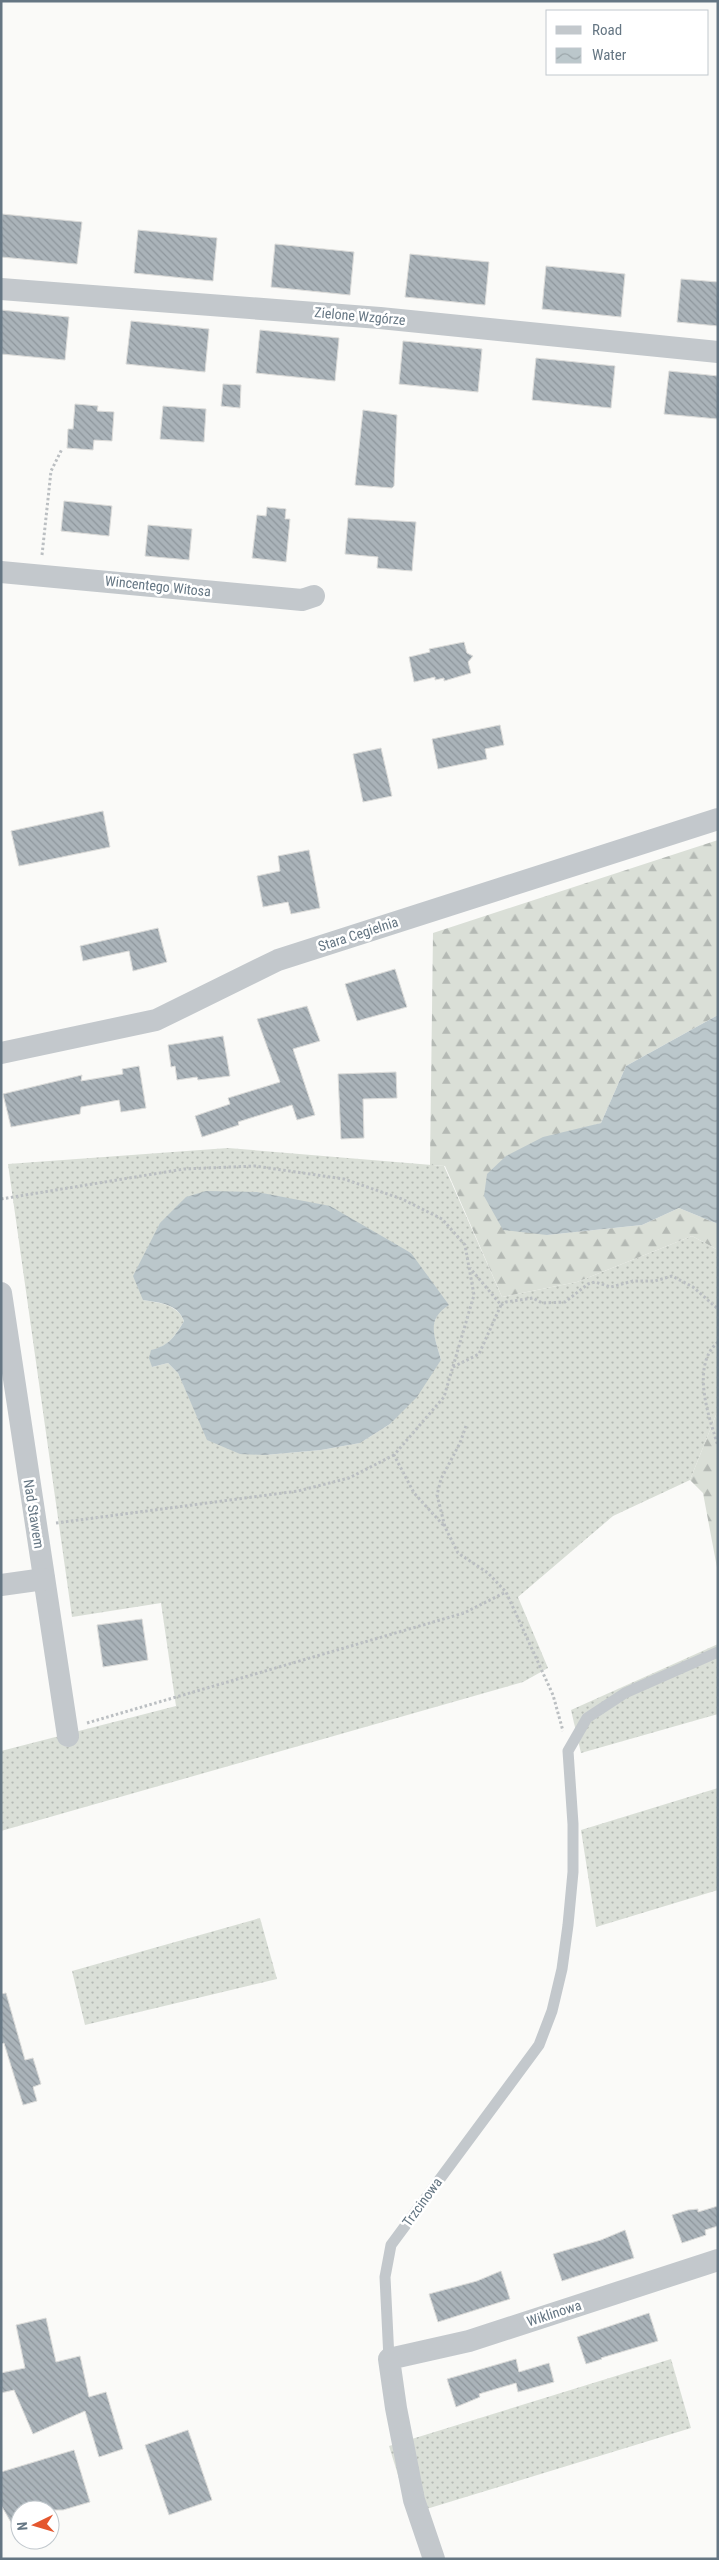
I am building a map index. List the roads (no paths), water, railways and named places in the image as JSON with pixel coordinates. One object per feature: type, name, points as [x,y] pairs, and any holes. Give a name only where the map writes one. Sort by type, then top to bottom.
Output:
[{"type":"street","name":"Zielone Wzgórze","points":[[1,289],[380,318],[718,352]]},
{"type":"street","name":"Wincentego Witosa","points":[[1,572],[40,574],[302,600],[314,596]]},
{"type":"street","name":"Stara Cegielnia","points":[[1,1053],[156,1020],[278,960],[718,819]]},
{"type":"street","name":"Nad Stawem","points":[[1,1293],[67,1732]]},
{"type":"street","points":[[1,1585],[44,1578]]},
{"type":"street","name":"Wiklinowa","points":[[389,2359],[469,2341],[718,2260]]},
{"type":"street","name":"Trzcinowa","points":[[389,2359],[397,2418],[414,2500],[434,2559]]},
{"type":"lane","name":"Trzcinowa","points":[[389,2359],[385,2277],[391,2245],[539,2045],[552,2011],[562,1969],[573,1872],[573,1824],[568,1751],[587,1718],[625,1693],[718,1652]]},
{"type":"water","points":[[718,1015],[718,1224],[679,1208],[642,1225],[547,1235],[503,1230],[484,1196],[487,1174],[506,1156],[543,1137],[601,1123],[626,1066]]},
{"type":"water","points":[[206,1191],[257,1192],[330,1206],[411,1253],[449,1305],[437,1317],[434,1323],[441,1360],[417,1397],[390,1424],[360,1443],[321,1450],[265,1455],[240,1454],[207,1440],[178,1373],[168,1363],[152,1367],[149,1358],[151,1350],[171,1340],[184,1321],[181,1315],[172,1307],[162,1303],[143,1300],[133,1276],[160,1223],[186,1197]]}]
